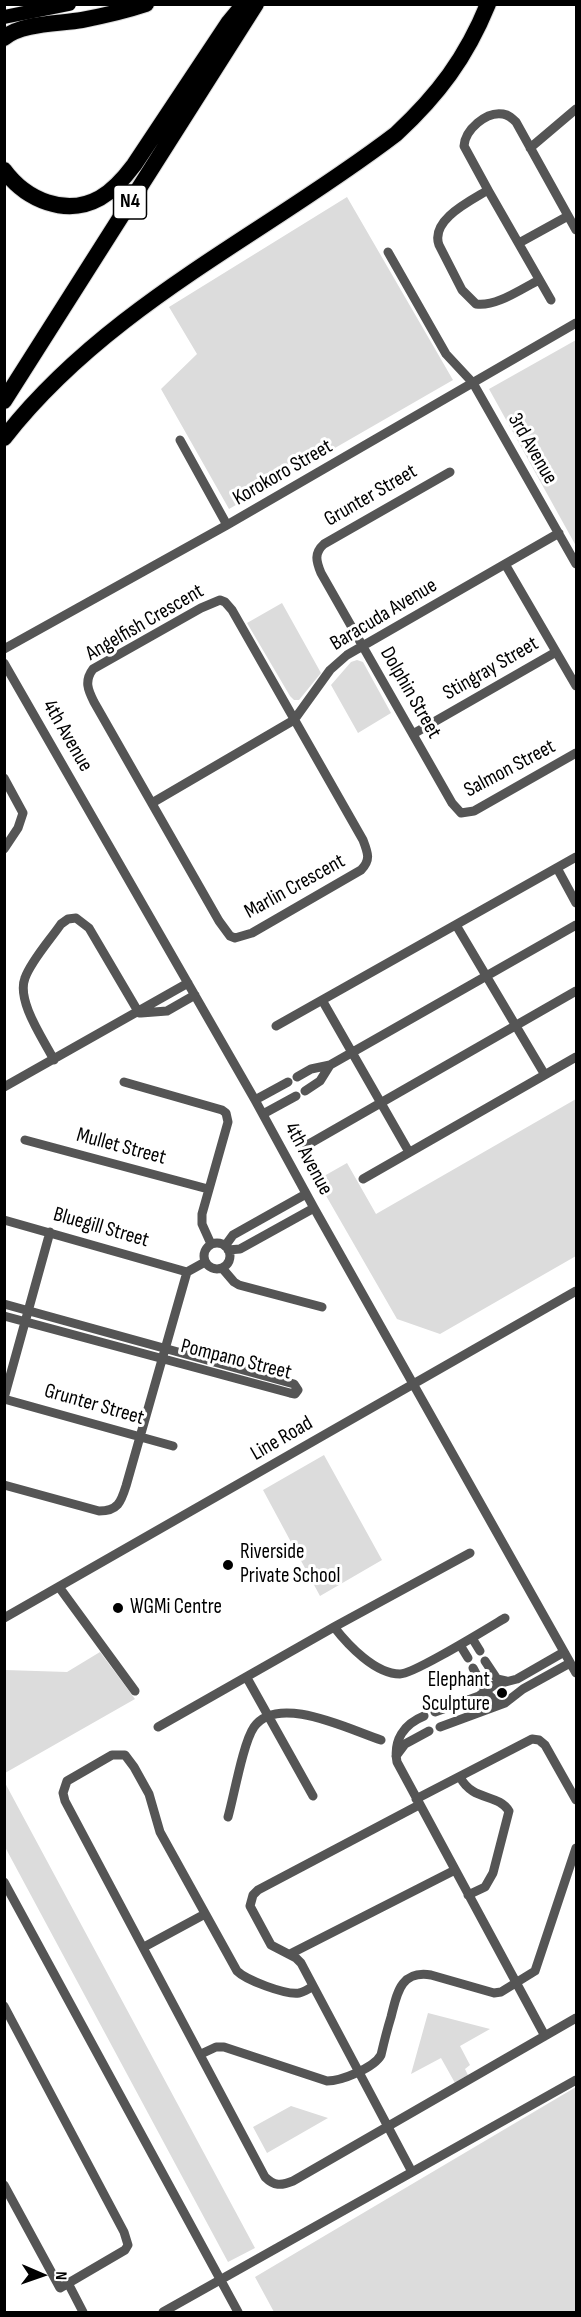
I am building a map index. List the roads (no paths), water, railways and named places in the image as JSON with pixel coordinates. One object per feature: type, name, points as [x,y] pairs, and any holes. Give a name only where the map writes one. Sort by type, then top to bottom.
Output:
[{"type":"highway","points":[[4,38],[25,28],[83,20],[146,4]]},
{"type":"highway","points":[[4,170],[29,195],[48,203],[67,206],[82,204],[106,194],[134,165],[244,4]]},
{"type":"highway","name":"N4","points":[[4,400],[256,4]]},
{"type":"highway","points":[[4,438],[54,380],[118,325],[396,134],[422,110],[449,78],[472,39],[488,4]]},
{"type":"main road","points":[[4,17],[69,4]]},
{"type":"street","points":[[530,148],[576,109]]},
{"type":"street","points":[[551,300],[464,146],[468,133],[482,120],[500,113],[516,122],[576,230]]},
{"type":"street","points":[[488,190],[462,206],[443,223],[437,232],[439,245],[462,290],[476,304],[483,305],[539,280]]},
{"type":"street","points":[[519,243],[568,216]]},
{"type":"street","name":"3rd Avenue","points":[[388,252],[446,354],[473,383],[576,564]]},
{"type":"street","name":"Korokoro Street","points":[[4,649],[227,525],[576,323]]},
{"type":"street","points":[[180,440],[227,525]]},
{"type":"street","name":"Grunter Street","points":[[316,556],[324,544],[450,472]]},
{"type":"street","name":"Baracuda Avenue","points":[[152,803],[294,720],[330,670],[347,655],[559,533]]},
{"type":"street","name":"Dolphin Street","points":[[316,556],[321,573],[362,646],[452,803],[461,813]]},
{"type":"street","points":[[505,564],[576,686]]},
{"type":"street","name":"Angelfish Crescent","points":[[152,803],[89,692],[88,676],[103,663],[201,608],[220,600],[232,610],[294,720]]},
{"type":"street","name":"Stingray Street","points":[[413,734],[556,652]]},
{"type":"street","name":"4th Avenue","points":[[4,663],[263,1114],[576,1673]]},
{"type":"street","name":"Marlin Crescent","points":[[152,803],[219,921],[230,936],[236,938],[252,933],[362,870],[369,858],[363,840],[294,720]]},
{"type":"street","name":"Salmon Street","points":[[461,813],[474,812],[576,753]]},
{"type":"street","points":[[4,778],[23,813],[18,828],[4,849]]},
{"type":"street","points":[[276,1026],[576,857]]},
{"type":"street","points":[[557,868],[576,903]]},
{"type":"street","points":[[54,1060],[26,1006],[23,987],[29,969],[61,924],[68,919],[76,918],[89,928],[139,1013]]},
{"type":"street","points":[[456,925],[545,1075]]},
{"type":"street","points":[[255,1100],[311,1069],[330,1065],[576,925]]},
{"type":"street","points":[[4,1087],[139,1013],[188,983]]},
{"type":"street","points":[[302,1148],[576,991]]},
{"type":"street","points":[[139,1013],[167,1011],[195,995]]},
{"type":"street","points":[[322,1000],[409,1152]]},
{"type":"street","points":[[363,1179],[576,1057]]},
{"type":"street","points":[[263,1114],[320,1082],[330,1065]]},
{"type":"street","points":[[124,1082],[226,1113],[228,1122],[202,1214],[202,1224],[211,1244]]},
{"type":"street","name":"Mullet Street","points":[[25,1140],[208,1189]]},
{"type":"street","points":[[306,1194],[233,1235],[227,1248],[229,1260],[222,1268],[212,1268],[205,1262],[204,1252],[211,1244],[221,1244],[227,1248],[240,1249],[314,1208]]},
{"type":"street","name":"Bluegill Street","points":[[4,1220],[188,1272]]},
{"type":"street","points":[[4,1398],[50,1232]]},
{"type":"street","points":[[4,1485],[99,1511],[112,1510],[117,1507],[123,1496],[141,1437],[188,1272],[205,1262]]},
{"type":"street","points":[[222,1268],[239,1285],[322,1307]]},
{"type":"street","name":"Line Road","points":[[4,1618],[576,1291]]},
{"type":"street","name":"Pompano Street","points":[[4,1304],[66,1321],[162,1360],[205,1365]]},
{"type":"street","name":"Pompano Street","points":[[4,1316],[63,1332],[165,1349],[205,1365],[269,1382]]},
{"type":"street","points":[[63,1332],[66,1321]]},
{"type":"street","name":"Grunter Street","points":[[4,1398],[174,1446]]},
{"type":"street","points":[[158,1727],[470,1553]]},
{"type":"street","points":[[59,1587],[135,1692]]},
{"type":"street","points":[[334,1627],[356,1654],[396,1674],[406,1674],[505,1618]]},
{"type":"street","points":[[472,1638],[480,1651]]},
{"type":"street","points":[[460,1645],[468,1658]]},
{"type":"street","points":[[435,1712],[468,1701],[494,1685],[517,1679],[564,1652]]},
{"type":"street","points":[[485,1661],[497,1679],[506,1681]]},
{"type":"street","points":[[440,1727],[505,1703],[523,1689],[570,1663]]},
{"type":"street","points":[[473,1668],[486,1691],[497,1702],[505,1703]]},
{"type":"street","points":[[247,1678],[313,1796]]},
{"type":"street","points":[[228,1817],[249,1739],[256,1724],[268,1716],[288,1712],[306,1715],[381,1740]]},
{"type":"street","points":[[424,1716],[407,1726],[399,1738],[396,1756],[399,1768],[545,2036]]},
{"type":"street","points":[[396,1756],[405,1744],[429,1731]]},
{"type":"street","points":[[412,2172],[301,1963],[271,1944],[266,1936],[250,1906],[253,1895],[258,1890],[460,1777],[532,1739],[539,1740],[545,1745],[576,1800]]},
{"type":"street","points":[[312,1987],[302,1992],[290,1992],[241,1976],[160,1832],[149,1794],[125,1755],[112,1755],[67,1781],[63,1793],[270,2182],[278,2185],[293,2181],[576,2018]]},
{"type":"street","points":[[460,1777],[472,1792],[502,1803],[508,1811],[494,1873],[485,1887],[468,1895]]},
{"type":"street","points":[[201,2054],[216,2047],[224,2047],[327,2081],[336,2081],[357,2072],[378,2060],[398,1989],[409,1978],[423,1974],[494,1993],[535,1971],[576,1848]]},
{"type":"street","points":[[290,1954],[455,1870]]},
{"type":"street","points":[[4,1882],[238,2313]]},
{"type":"street","points":[[144,1947],[205,1914]]},
{"type":"street","points":[[4,2006],[127,2239],[128,2245],[116,2257],[60,2288],[4,2186]]},
{"type":"street","points":[[163,2313],[576,2080]]},
{"type":"street","points":[[68,2283],[83,2313]]},
{"type":"place","name":"Riverside Private School","points":[[228,1565]]},
{"type":"place","name":"WGMi Centre","points":[[118,1608]]},
{"type":"place","name":"Elephant Sculpture","points":[[502,1693]]}]
